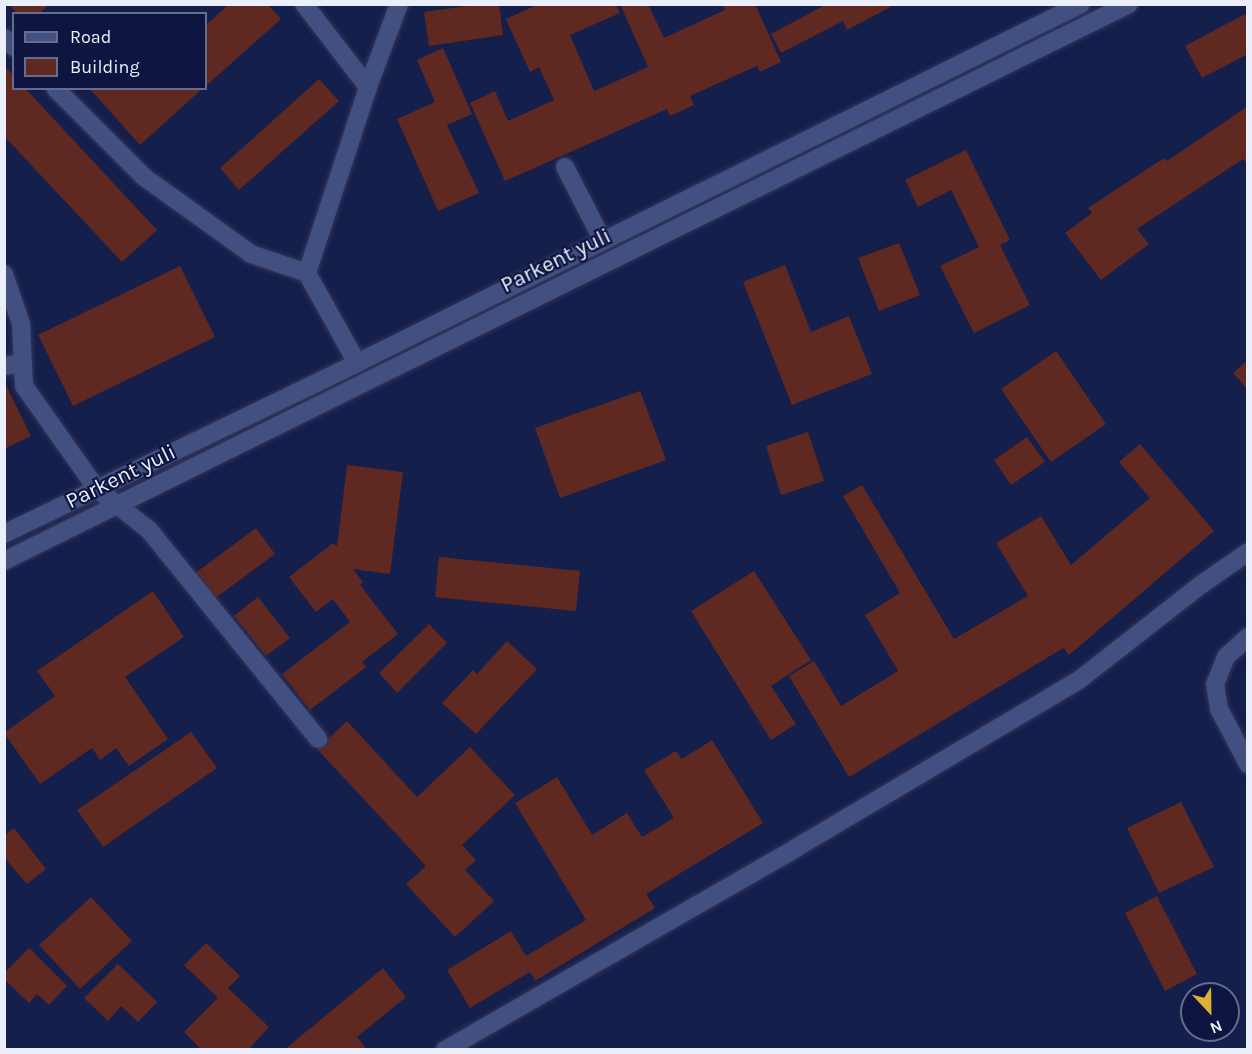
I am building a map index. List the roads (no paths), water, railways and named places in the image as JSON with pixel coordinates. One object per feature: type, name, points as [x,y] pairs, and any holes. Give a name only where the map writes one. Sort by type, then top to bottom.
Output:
[{"type":"street","points":[[304,4],[368,87]]},
{"type":"street","points":[[307,273],[368,87],[399,4]]},
{"type":"street","name":"Parkent yuli","points":[[4,534],[357,363],[1081,4]]},
{"type":"street","name":"Parkent yuli","points":[[4,561],[1129,4]]},
{"type":"street","points":[[57,90],[144,177],[251,254],[307,273],[357,363]]},
{"type":"street","points":[[565,167],[603,241]]},
{"type":"street","points":[[4,274],[21,324],[24,386],[97,489],[149,530],[318,739]]},
{"type":"street","points":[[4,366],[23,363]]},
{"type":"street","points":[[445,1050],[796,848],[1078,680],[1202,584],[1248,552]]},
{"type":"street","points":[[1248,637],[1226,657],[1215,684],[1219,709],[1248,764]]}]
